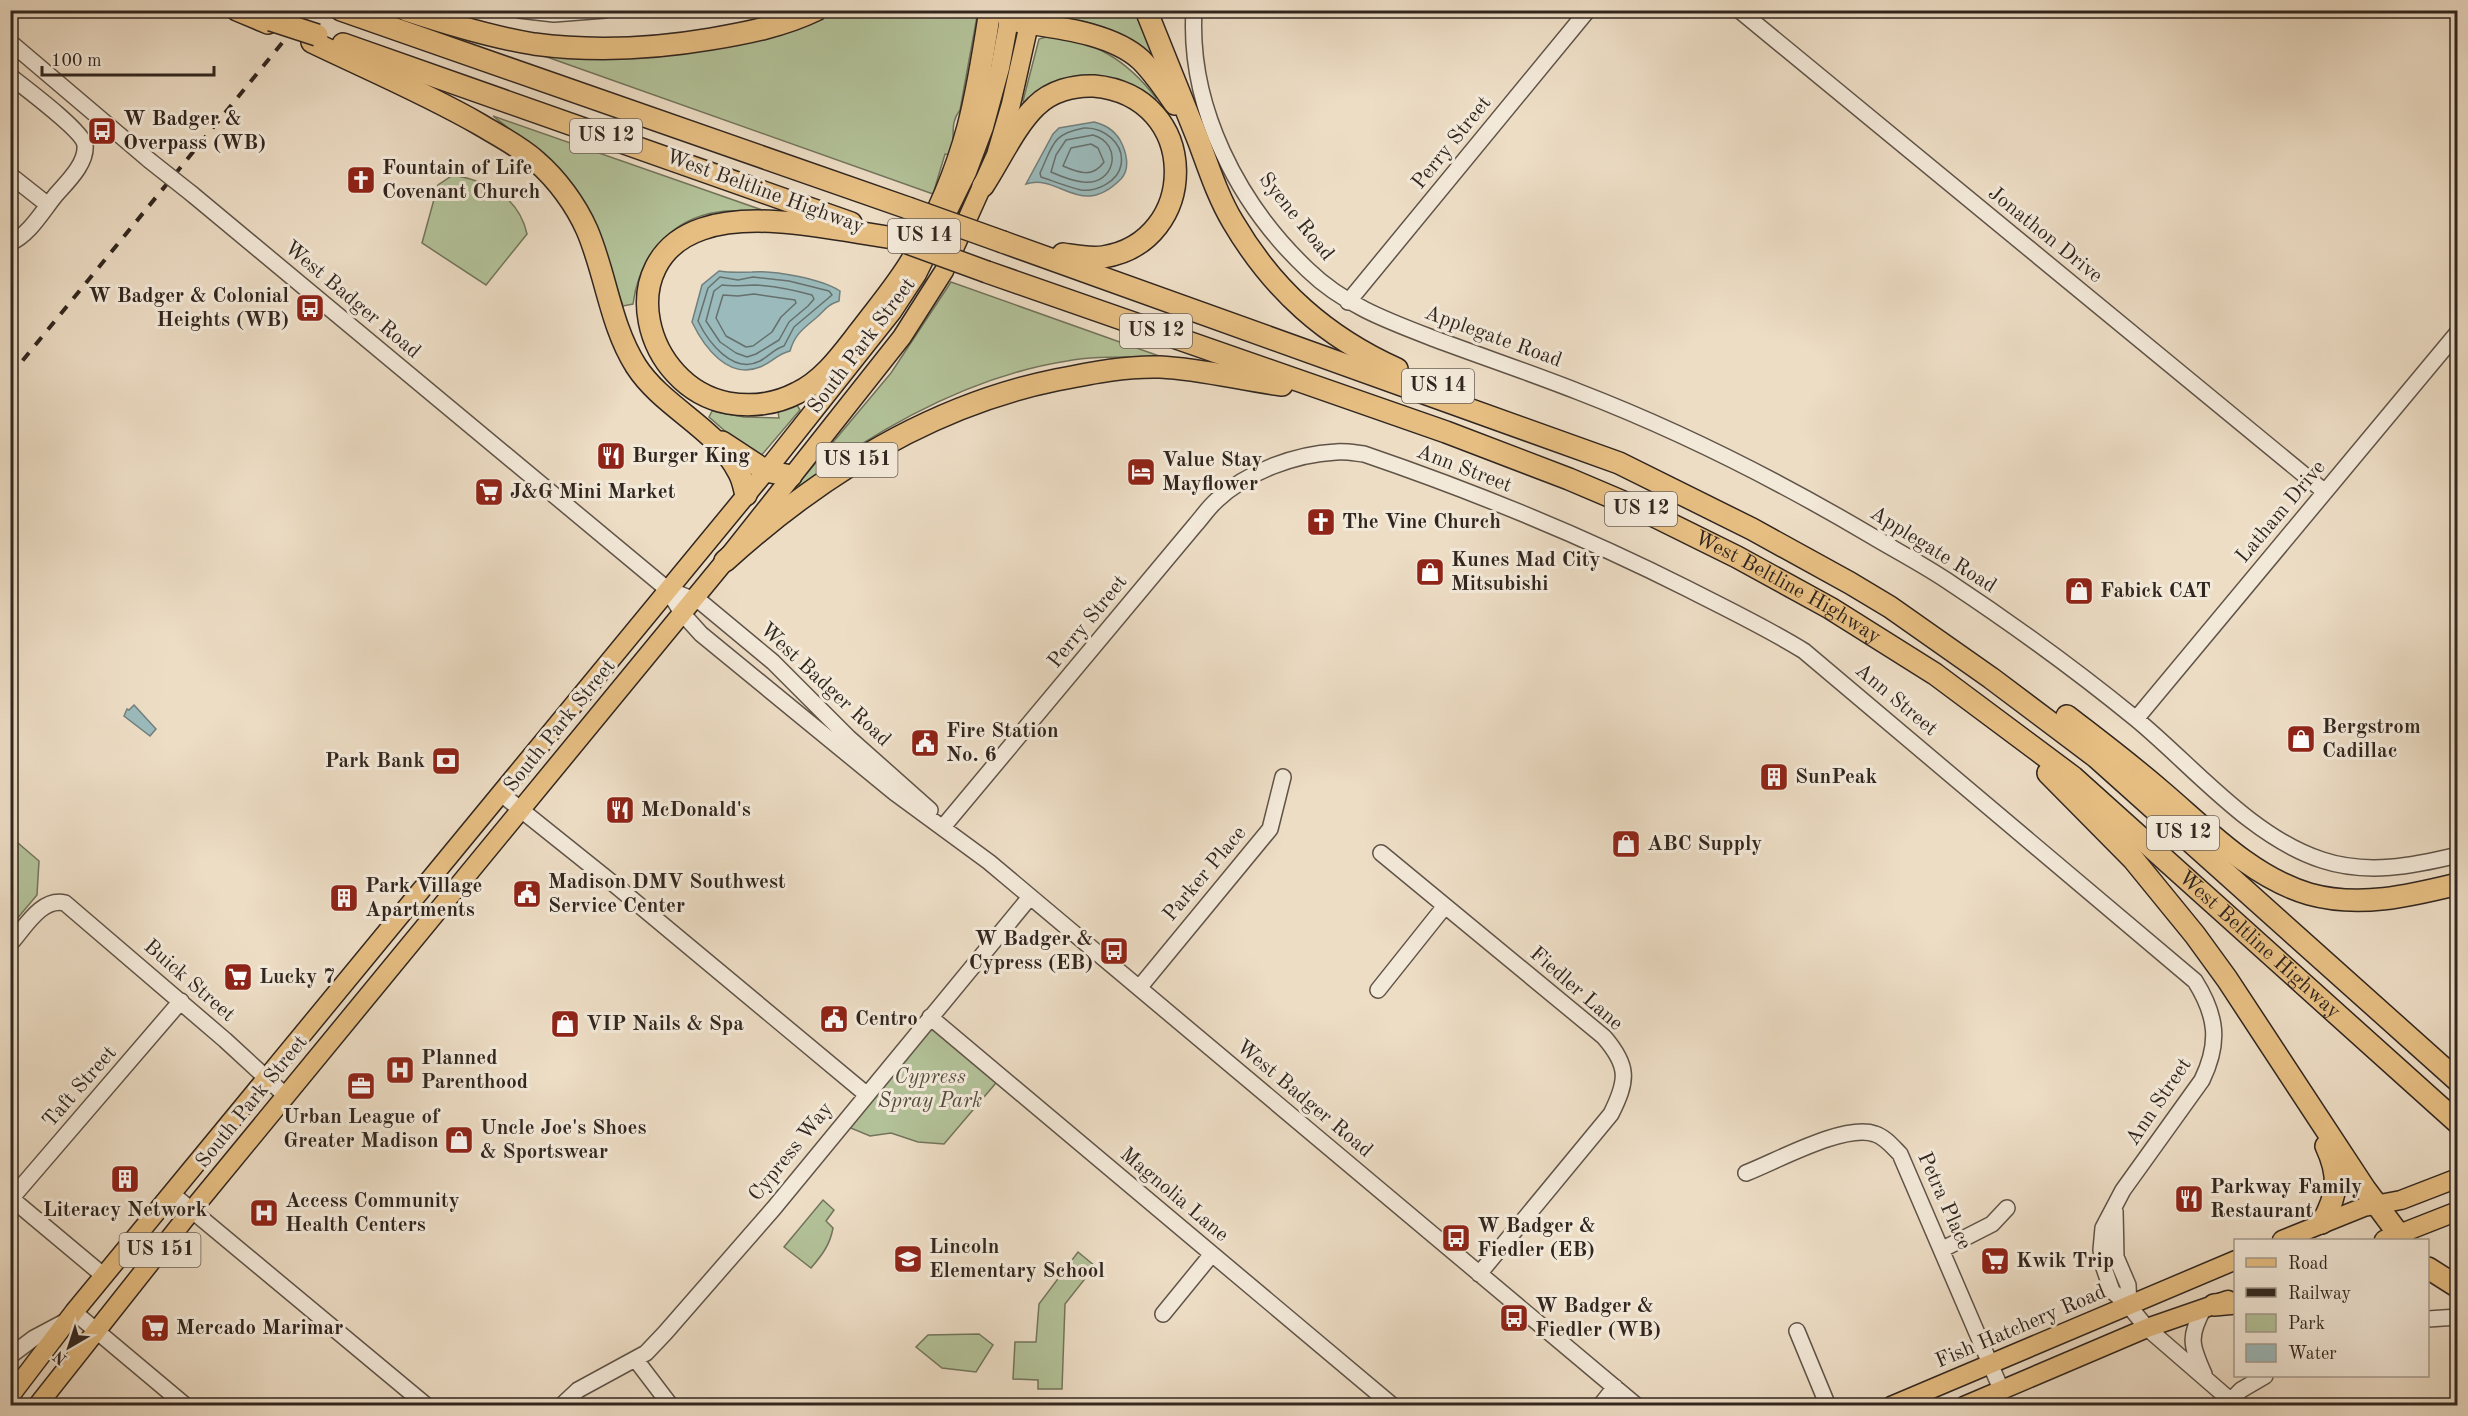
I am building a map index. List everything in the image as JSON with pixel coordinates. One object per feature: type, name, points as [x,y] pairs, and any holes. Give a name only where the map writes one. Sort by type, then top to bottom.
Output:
[{"type":"highway","name":"West Beltline Highway","points":[[239,10],[894,238],[1559,475],[1642,510],[1737,557],[1830,608],[1935,674],[2073,777],[2457,1123]]},
{"type":"highway","name":"West Beltline Highway","points":[[341,10],[1035,253],[1619,463],[1797,553],[1890,608],[1991,678],[2096,757],[2457,1081]]},
{"type":"highway","points":[[406,10],[533,44],[601,49],[663,47],[731,36],[790,21],[816,10]]},
{"type":"highway","points":[[1146,10],[1196,135]]},
{"type":"highway","points":[[1014,15],[1096,37],[1120,46],[1140,60],[1165,89],[1196,135]]},
{"type":"highway","name":"US 14","points":[[894,238],[764,220],[741,220],[700,229],[673,246],[663,256],[653,274],[647,311],[656,346],[662,358],[678,377],[700,392],[725,403],[750,405],[782,400],[799,393],[820,379],[844,352],[913,258],[944,194],[968,127],[1014,15]]},
{"type":"highway","points":[[315,38],[447,105],[518,147],[543,167],[576,210],[587,230],[622,339],[637,367],[668,401],[726,453],[740,474],[746,495]]},
{"type":"highway","points":[[984,186],[1036,105],[1056,93],[1076,86],[1102,87],[1137,100],[1159,119],[1167,131],[1173,150],[1176,177],[1174,192],[1155,226],[1129,248],[1112,255],[1093,257],[1035,253]]},
{"type":"highway","name":"US 14","points":[[1196,135],[1213,181],[1234,224],[1275,281],[1323,327],[1373,358],[1619,463]]},
{"type":"highway","name":"US 151","points":[[725,561],[757,532],[806,494],[872,451],[916,427],[998,393],[1054,380],[1115,370],[1161,368],[1196,370],[1260,382],[1325,390]]},
{"type":"highway","points":[[704,431],[766,471],[791,476]]},
{"type":"highway","points":[[1890,608],[1999,670],[2050,704],[2127,762],[2244,859],[2274,878],[2310,894],[2354,900],[2403,897],[2457,884]]},
{"type":"highway","points":[[1935,674],[2047,773],[2133,859],[2208,952],[2365,1189],[2378,1205],[2395,1238]]},
{"type":"highway","points":[[2272,1048],[2334,1162],[2336,1190],[2330,1209],[2322,1223]]},
{"type":"main road","name":"South Park Street","points":[[37,1406],[192,1210],[725,561],[883,363],[916,317],[944,271],[996,155],[1011,104],[1014,15]]},
{"type":"main road","name":"South Park Street","points":[[10,1396],[71,1316],[766,471],[892,312],[917,274],[956,199],[984,127],[1014,15]]},
{"type":"main road","points":[[2284,1239],[2364,1207],[2401,1200],[2453,1180]]},
{"type":"main road","points":[[2395,1238],[2457,1211]]},
{"type":"main road","name":"Fish Hatchery Road","points":[[1891,1406],[2234,1260]]},
{"type":"main road","points":[[1964,1406],[2147,1328],[2234,1298]]},
{"type":"street","points":[[519,10],[541,14],[572,14],[605,10]]},
{"type":"street","name":"Syene Road","points":[[1194,10],[1193,30],[1197,74],[1209,120],[1246,195],[1307,269],[1348,302]]},
{"type":"street","name":"Perry Street","points":[[1348,302],[1588,10]]},
{"type":"street","name":"Jonathon Drive","points":[[1738,10],[2325,492]]},
{"type":"street","name":"West Badger Road","points":[[10,42],[667,589],[688,606],[717,615],[794,681],[857,745],[921,801],[943,827]]},
{"type":"street","points":[[10,243],[26,232],[72,176],[82,159],[85,145],[60,116],[11,77],[29,58]]},
{"type":"street","points":[[10,175],[48,205]]},
{"type":"street","name":"Applegate Road","points":[[1348,302],[1391,322],[1577,390],[1734,460],[1828,510],[1943,578],[2021,632],[2136,719],[2250,820],[2294,849],[2325,861],[2353,867],[2385,869],[2457,855]]},
{"type":"street","name":"Latham Drive","points":[[2136,719],[2457,332]]},
{"type":"street","name":"Ann Street","points":[[1280,464],[1338,451],[1364,454],[1558,527],[1638,564],[1779,636],[1813,658],[2182,968],[2195,981],[2212,1014],[2214,1033],[2211,1063],[2202,1080],[2123,1190],[2103,1228],[2102,1260],[2112,1291],[2129,1306],[2147,1328],[2234,1403]]},
{"type":"street","name":"Perry Street","points":[[943,827],[1217,500],[1242,481],[1280,464]]},
{"type":"street","name":"West Badger Road","points":[[688,606],[693,627],[907,803],[943,827],[1030,897],[1637,1406]]},
{"type":"street","name":"Parker Place","points":[[1138,988],[1270,829],[1282,777]]},
{"type":"street","points":[[500,793],[615,885],[866,1094]]},
{"type":"street","name":"Fiedler Lane","points":[[1381,853],[1604,1037],[1617,1052],[1623,1071],[1623,1090],[1611,1114],[1479,1274]]},
{"type":"street","name":"Cypress Way","points":[[561,1406],[578,1390],[646,1353],[665,1333],[766,1217],[1030,897]]},
{"type":"street","name":"Buick Street","points":[[10,944],[42,907],[60,902],[77,912],[286,1096]]},
{"type":"street","points":[[1378,990],[1445,906]]},
{"type":"street","name":"Taft Street","points":[[11,1199],[180,1001]]},
{"type":"street","name":"Magnolia Lane","points":[[930,1017],[1393,1406]]},
{"type":"street","name":"Petra Place","points":[[1746,1173],[1834,1137],[1857,1131],[1876,1134],[1900,1155],[1943,1249],[2001,1389]]},
{"type":"street","points":[[171,1194],[427,1406]]},
{"type":"street","points":[[11,1199],[104,1276]]},
{"type":"street","points":[[1943,1249],[1992,1224],[2007,1208]]},
{"type":"street","points":[[1163,1314],[1212,1254]]},
{"type":"street","points":[[2207,1380],[2193,1350],[2191,1338],[2195,1324],[2218,1305]]},
{"type":"street","points":[[10,1356],[34,1338],[71,1316],[96,1329],[186,1406]]},
{"type":"street","points":[[2429,1319],[2457,1317]]},
{"type":"street","points":[[1797,1331],[1828,1406]]},
{"type":"street","points":[[636,1360],[670,1406]]},
{"type":"street","points":[[2234,1403],[2241,1390],[2263,1377]]},
{"type":"street","points":[[1600,1406],[1615,1387]]},
{"type":"green space","points":[[836,11],[978,11],[960,110],[953,126],[952,149],[950,155],[945,154],[933,194],[530,51],[820,18]]},
{"type":"green space","points":[[1044,11],[1139,11],[1156,54],[1149,55],[1126,38],[1102,27],[1049,16]]},
{"type":"green space","points":[[1046,37],[1079,42],[1108,54],[1145,85],[1156,98],[1154,104],[1125,84],[1100,77],[1077,81],[1026,103],[1023,101],[1039,39]]},
{"type":"green space","points":[[493,116],[765,211],[718,212],[685,223],[660,243],[650,256],[636,287],[633,304],[623,306],[596,228],[527,143]]},
{"type":"green space","points":[[453,175],[478,182],[500,193],[517,210],[527,234],[486,285],[422,243],[438,185]]},
{"type":"green space","points":[[951,282],[1162,357],[1107,357],[1075,360],[1031,368],[996,379],[961,392],[893,425],[800,486],[798,484],[891,373]]},
{"type":"green space","points":[[797,405],[800,410],[760,457],[749,452],[709,417],[712,411],[744,417],[779,418],[778,412]]},
{"type":"green space","points":[[11,837],[39,861],[37,895],[11,926]]},
{"type":"green space","name":"Cypress Spray Park","points":[[930,1017],[1001,1077],[944,1144],[918,1142],[891,1133],[870,1136],[841,1124]]},
{"type":"green space","points":[[823,1200],[834,1210],[826,1221],[833,1228],[830,1240],[811,1268],[784,1247]]},
{"type":"green space","points":[[1078,1252],[1095,1266],[1065,1304],[1062,1389],[1038,1389],[1038,1380],[1013,1379],[1015,1342],[1036,1342],[1039,1304]]},
{"type":"green space","points":[[979,1334],[993,1345],[976,1372],[942,1368],[916,1347],[928,1335]]},
{"type":"water","points":[[1094,122],[1112,130],[1122,144],[1127,165],[1121,179],[1107,191],[1094,196],[1082,196],[1038,182],[1026,184],[1053,134],[1059,128]]},
{"type":"water","points":[[719,271],[772,272],[810,279],[840,291],[839,301],[829,306],[803,329],[794,340],[790,351],[760,367],[748,370],[738,369],[728,365],[710,351],[692,322],[702,285]]},
{"type":"water","points":[[134,705],[156,729],[150,736],[124,716],[127,709],[129,710]]},
{"type":"railway","points":[[10,376],[309,10]]},
{"type":"place","name":"W Badger & Overpass (WB)","points":[[102,131]]},
{"type":"place","name":"Fountain of Life Covenant Church","points":[[361,180]]},
{"type":"place","name":"W Badger & Colonial Heights (WB)","points":[[310,308]]},
{"type":"place","name":"Burger King","points":[[611,456]]},
{"type":"place","name":"Value Stay Mayflower","points":[[1141,472]]},
{"type":"place","name":"J&G Mini Market","points":[[489,492]]},
{"type":"place","name":"The Vine Church","points":[[1321,522]]},
{"type":"place","name":"Kunes Mad City Mitsubishi","points":[[1430,572]]},
{"type":"place","name":"Fabick CAT","points":[[2079,591]]},
{"type":"place","name":"Bergstrom Cadillac","points":[[2301,739]]},
{"type":"place","name":"Fire Station No. 6","points":[[925,743]]},
{"type":"place","name":"Park Bank","points":[[446,761]]},
{"type":"place","name":"SunPeak","points":[[1774,777]]},
{"type":"place","name":"McDonald's","points":[[620,810]]},
{"type":"place","name":"ABC Supply","points":[[1626,844]]},
{"type":"place","name":"Madison DMV Southwest Service Center","points":[[527,894]]},
{"type":"place","name":"Park Village Apartments","points":[[344,898]]},
{"type":"place","name":"W Badger & Cypress (EB)","points":[[1114,951]]},
{"type":"place","name":"Lucky 7","points":[[238,977]]},
{"type":"place","name":"Centro","points":[[834,1019]]},
{"type":"place","name":"VIP Nails & Spa","points":[[565,1024]]},
{"type":"place","name":"Planned Parenthood","points":[[400,1070]]},
{"type":"place","name":"Urban League of Greater Madison","points":[[361,1086]]},
{"type":"place","name":"Uncle Joe's Shoes & Sportswear","points":[[459,1140]]},
{"type":"place","name":"Literacy Network","points":[[125,1179]]},
{"type":"place","name":"Parkway Family Restaurant","points":[[2189,1199]]},
{"type":"place","name":"Access Community Health Centers","points":[[264,1213]]},
{"type":"place","name":"W Badger & Fiedler (EB)","points":[[1456,1238]]},
{"type":"place","name":"Lincoln Elementary School","points":[[908,1259]]},
{"type":"place","name":"Kwik Trip","points":[[1995,1261]]},
{"type":"place","name":"W Badger & Fiedler (WB)","points":[[1514,1318]]},
{"type":"place","name":"Mercado Marimar","points":[[155,1328]]}]
